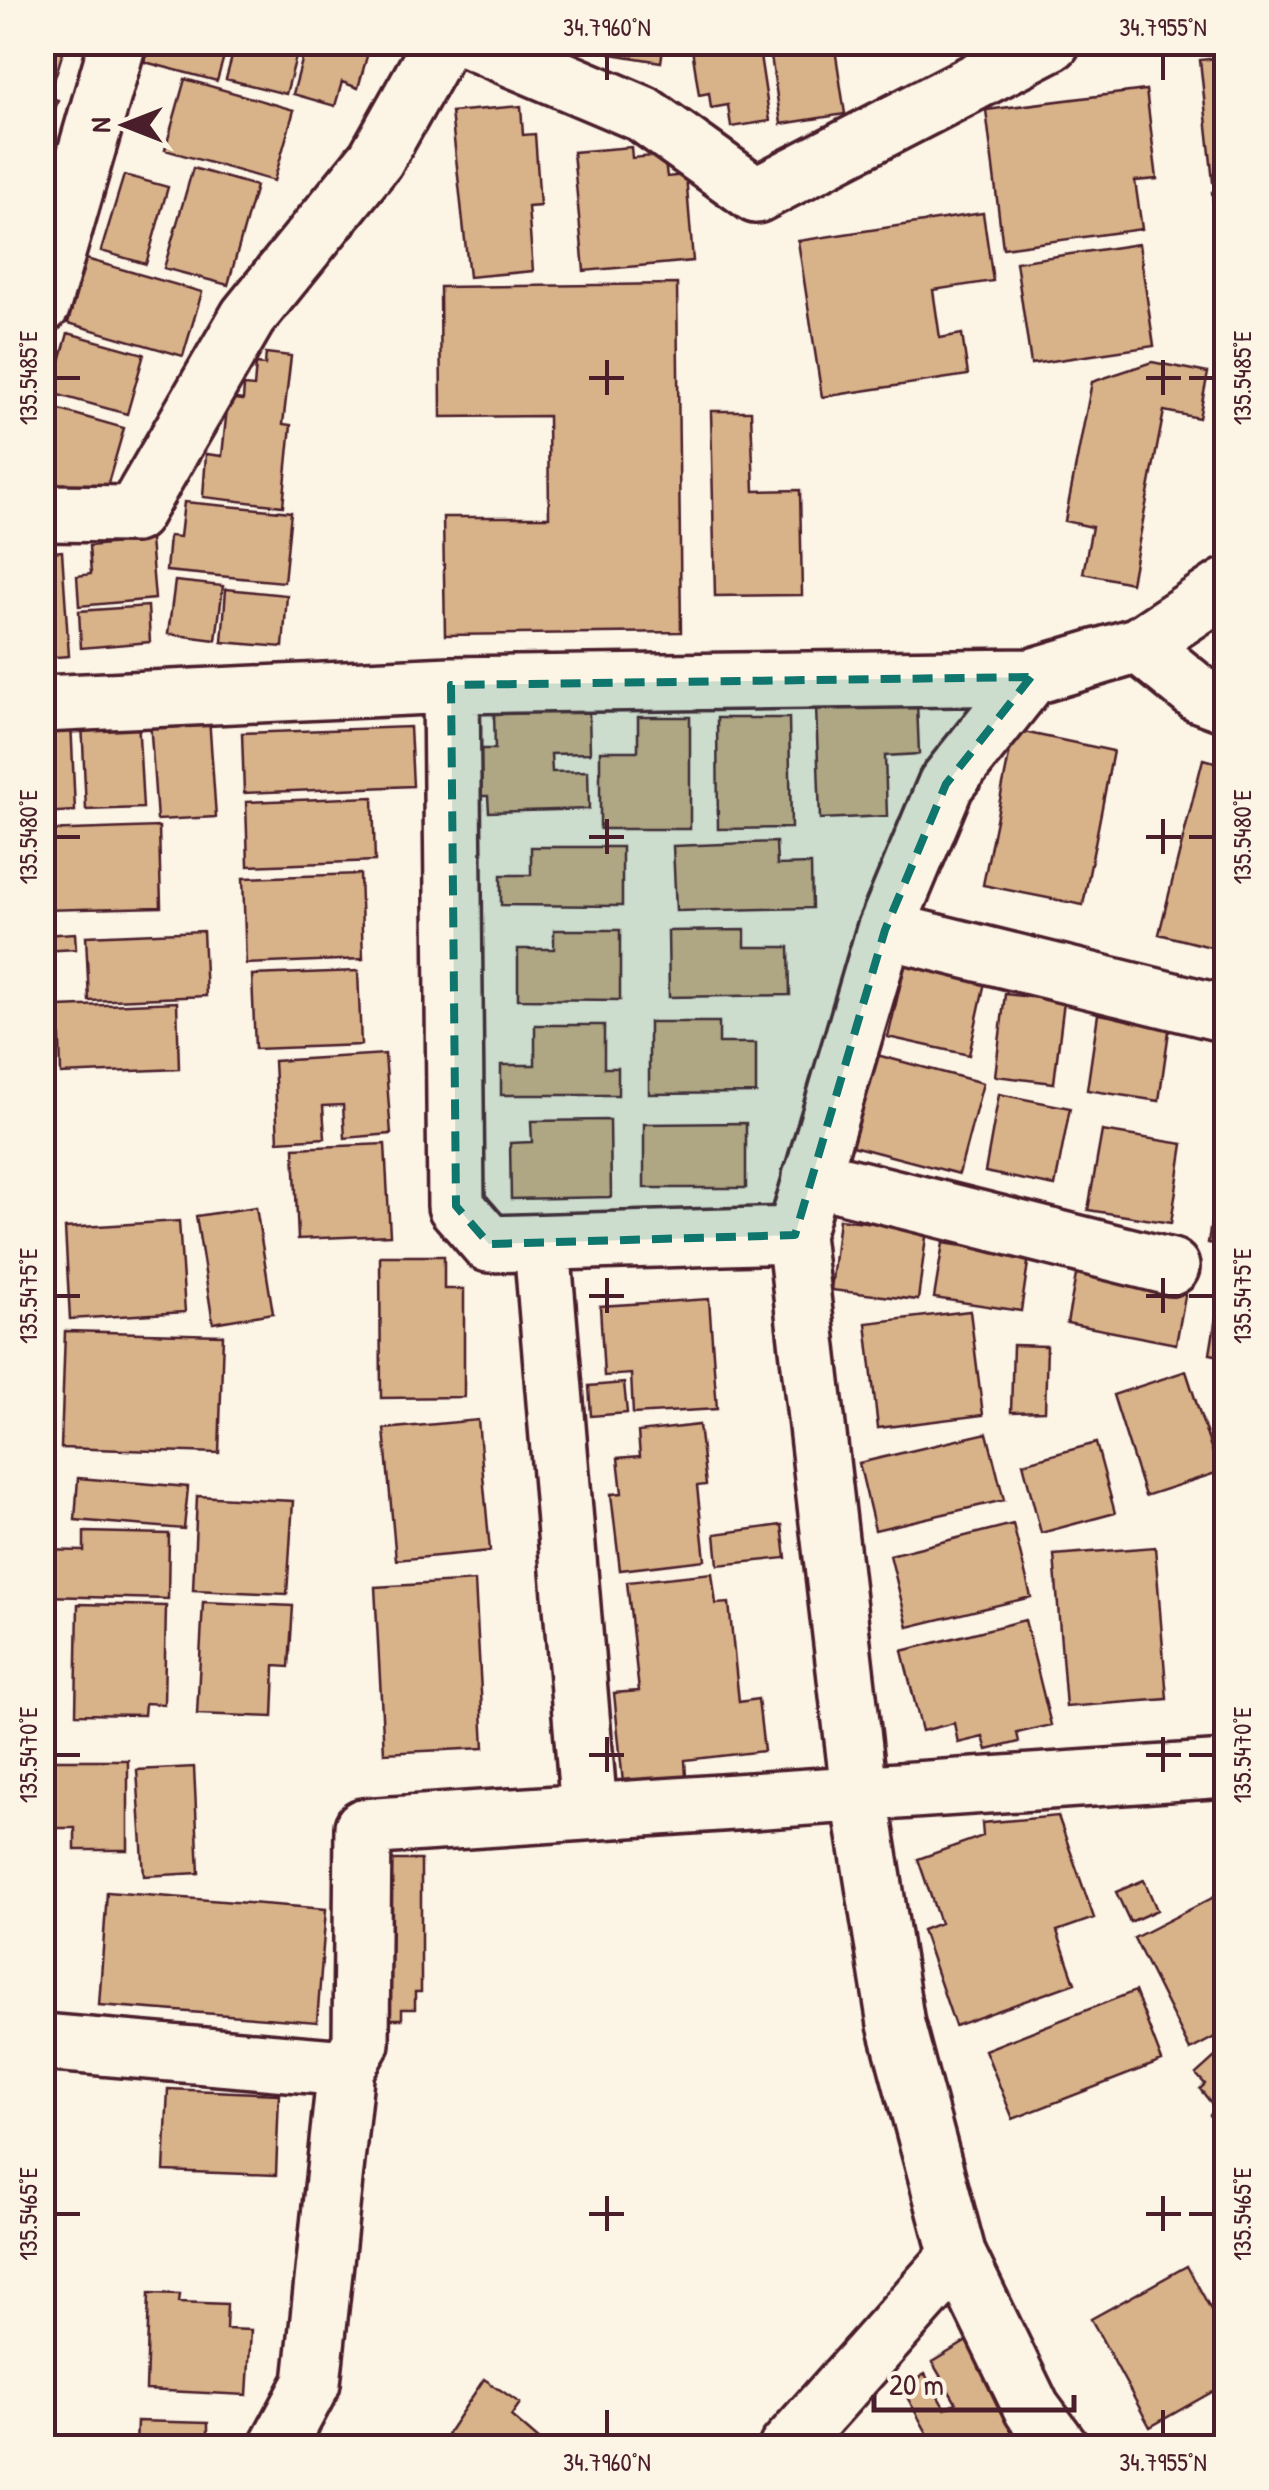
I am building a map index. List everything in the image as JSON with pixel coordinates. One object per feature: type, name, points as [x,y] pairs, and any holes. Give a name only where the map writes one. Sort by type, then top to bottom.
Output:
[{"type":"street","points":[[42,304],[118,42]]},
{"type":"street","points":[[42,513],[134,514],[248,317],[376,160],[442,42]]},
{"type":"street","points":[[473,42],[643,114],[756,195],[1052,42]]},
{"type":"street","points":[[42,704],[451,686],[1030,677],[1138,645],[1226,587]]},
{"type":"street","points":[[1138,645],[1198,694],[1226,704]]},
{"type":"street","points":[[1030,677],[946,784],[885,930],[795,1235],[859,1791],[896,2024],[958,2256],[1032,2410],[1061,2448]]},
{"type":"street","points":[[451,686],[456,1206],[489,1244],[542,1246],[795,1235]]},
{"type":"street","points":[[885,930],[1226,1014]]},
{"type":"street","points":[[811,1178],[1171,1266]]},
{"type":"street","points":[[542,1246],[589,1811]]},
{"type":"street","points":[[277,2448],[312,2383],[346,2068],[361,2043],[363,1828],[859,1791],[1226,1769]]},
{"type":"street","points":[[42,2042],[346,2068]]},
{"type":"street","points":[[787,2448],[958,2256]]},
{"type":"highlighted area","points":[[1031,677],[946,784],[885,930],[795,1235],[489,1244],[456,1206],[451,685]]},
{"type":"building","points":[[42,42],[66,42],[52,87],[42,84]]},
{"type":"building","points":[[150,42],[228,42],[217,81],[145,62]]},
{"type":"building","points":[[236,42],[300,42],[286,94],[226,79]]},
{"type":"building","points":[[307,42],[371,42],[358,88],[342,82],[335,106],[293,94]]},
{"type":"building","points":[[613,42],[664,42],[661,62],[611,54]]},
{"type":"building","points":[[691,42],[758,42],[770,121],[731,127],[728,105],[711,108],[709,93],[699,95]]},
{"type":"building","points":[[769,42],[834,42],[845,114],[781,124]]},
{"type":"building","points":[[1226,57],[1226,181],[1213,182],[1200,60]]},
{"type":"building","points":[[185,79],[294,110],[274,181],[165,150]]},
{"type":"building","points":[[1146,90],[1157,179],[1135,181],[1142,229],[1003,248],[986,110]]},
{"type":"building","points":[[42,95],[58,100],[45,142],[42,141]]},
{"type":"building","points":[[521,106],[523,135],[535,134],[540,206],[528,207],[533,271],[469,277],[451,112]]},
{"type":"building","points":[[631,147],[632,158],[664,155],[667,177],[686,175],[693,261],[584,271],[573,152]]},
{"type":"building","points":[[193,168],[256,186],[228,285],[164,268]]},
{"type":"building","points":[[124,175],[168,187],[146,264],[101,251]]},
{"type":"building","points":[[1226,191],[1226,208],[1214,210],[1212,192]]},
{"type":"building","points":[[983,213],[993,281],[933,290],[940,338],[962,334],[968,375],[822,397],[798,241]]},
{"type":"building","points":[[1139,244],[1154,346],[1031,364],[1016,262]]},
{"type":"building","points":[[86,259],[202,292],[183,356],[68,323]]},
{"type":"building","points":[[677,284],[681,632],[445,635],[443,517],[549,517],[548,416],[441,417],[440,287]]},
{"type":"building","points":[[68,333],[144,354],[127,414],[51,393]]},
{"type":"building","points":[[266,353],[291,356],[283,424],[291,425],[283,506],[203,497],[206,454],[222,456],[228,398],[243,400],[244,386],[254,387],[256,364],[265,365]]},
{"type":"building","points":[[1152,362],[1208,373],[1199,418],[1164,411],[1131,583],[1083,573],[1092,527],[1065,521],[1092,382]]},
{"type":"building","points":[[46,406],[124,428],[104,497],[42,480]]},
{"type":"building","points":[[711,411],[751,411],[754,491],[800,490],[802,595],[715,596]]},
{"type":"building","points":[[184,502],[291,512],[284,582],[166,571],[169,536],[180,537]]},
{"type":"building","points":[[150,540],[155,599],[79,606],[77,576],[91,574],[89,546]]},
{"type":"building","points":[[62,551],[69,656],[42,658],[42,553]]},
{"type":"building","points":[[175,581],[223,586],[216,640],[168,634]]},
{"type":"building","points":[[226,589],[287,595],[283,647],[222,642]]},
{"type":"building","points":[[148,606],[150,642],[81,648],[79,611]]},
{"type":"building","points":[[1226,612],[1226,642],[1212,622]]},
{"type":"building","points":[[917,703],[919,754],[885,756],[887,816],[820,819],[816,707]]},
{"type":"building","points":[[589,710],[590,753],[551,754],[552,772],[588,771],[589,809],[489,812],[488,796],[480,796],[479,749],[495,749],[494,713]]},
{"type":"building","points":[[209,717],[216,817],[157,820],[150,720]]},
{"type":"building","points":[[638,717],[690,717],[690,829],[600,829],[600,751],[638,751]]},
{"type":"building","points":[[138,718],[143,808],[86,810],[82,721]]},
{"type":"building","points":[[717,718],[789,718],[791,828],[718,829]]},
{"type":"building","points":[[71,720],[75,811],[42,813],[42,722]]},
{"type":"building","points":[[410,727],[413,786],[244,793],[242,733]]},
{"type":"building","points":[[1014,730],[1113,751],[1083,905],[983,885]]},
{"type":"building","points":[[1203,759],[1226,765],[1226,951],[1159,934]]},
{"type":"building","points":[[373,797],[375,861],[248,866],[246,802]]},
{"type":"building","points":[[159,827],[161,907],[42,910],[42,831]]},
{"type":"building","points":[[776,842],[777,865],[811,864],[812,908],[676,911],[673,846]]},
{"type":"building","points":[[531,847],[622,847],[622,906],[501,905],[501,875],[531,875]]},
{"type":"building","points":[[360,874],[363,959],[246,964],[243,878]]},
{"type":"building","points":[[554,930],[620,930],[620,1000],[518,999],[518,949],[554,949]]},
{"type":"building","points":[[745,930],[745,947],[789,947],[790,995],[669,997],[668,931]]},
{"type":"building","points":[[203,931],[206,996],[89,1001],[86,936]]},
{"type":"building","points":[[75,933],[76,949],[42,951],[42,935]]},
{"type":"building","points":[[905,965],[985,982],[969,1055],[888,1037]]},
{"type":"building","points":[[358,971],[361,1045],[255,1049],[252,975]]},
{"type":"building","points":[[1005,994],[1064,1001],[1054,1083],[995,1076]]},
{"type":"building","points":[[177,1002],[179,1069],[61,1074],[59,1007]]},
{"type":"building","points":[[1098,1014],[1170,1024],[1159,1101],[1087,1090]]},
{"type":"building","points":[[649,1022],[719,1022],[719,1043],[756,1043],[756,1093],[649,1094]]},
{"type":"building","points":[[535,1025],[604,1025],[604,1068],[618,1068],[618,1095],[501,1095],[501,1065],[535,1065]]},
{"type":"building","points":[[385,1054],[391,1134],[345,1138],[343,1105],[323,1106],[325,1138],[278,1141],[274,1061]]},
{"type":"building","points":[[873,1054],[983,1083],[959,1174],[849,1145]]},
{"type":"building","points":[[1226,1065],[1226,1126],[1219,1125]]},
{"type":"building","points":[[999,1094],[1070,1108],[1055,1186],[985,1172]]},
{"type":"building","points":[[610,1120],[611,1197],[511,1199],[510,1143],[532,1142],[531,1121]]},
{"type":"building","points":[[746,1123],[746,1188],[644,1188],[644,1124]]},
{"type":"building","points":[[1102,1131],[1183,1144],[1171,1223],[1088,1210]]},
{"type":"building","points":[[385,1144],[390,1235],[298,1239],[294,1148]]},
{"type":"building","points":[[1220,1163],[1226,1164],[1226,1246],[1208,1243]]},
{"type":"building","points":[[256,1207],[273,1313],[213,1323],[196,1216]]},
{"type":"building","points":[[839,1219],[927,1229],[918,1300],[831,1290]]},
{"type":"building","points":[[179,1221],[185,1312],[70,1319],[65,1228]]},
{"type":"building","points":[[943,1243],[1029,1256],[1021,1311],[934,1298]]},
{"type":"building","points":[[380,1256],[444,1256],[444,1289],[464,1289],[464,1397],[381,1398]]},
{"type":"building","points":[[1226,1269],[1226,1357],[1210,1354]]},
{"type":"building","points":[[1077,1270],[1186,1291],[1176,1344],[1067,1323]]},
{"type":"building","points":[[709,1299],[717,1409],[633,1414],[631,1374],[604,1376],[600,1306]]},
{"type":"building","points":[[970,1311],[983,1415],[878,1428],[866,1323]]},
{"type":"building","points":[[65,1331],[223,1335],[219,1453],[61,1448]]},
{"type":"building","points":[[1013,1345],[1047,1346],[1045,1411],[1011,1412]]},
{"type":"building","points":[[1186,1371],[1219,1472],[1145,1496],[1113,1395]]},
{"type":"building","points":[[624,1383],[627,1413],[591,1416],[589,1386]]},
{"type":"building","points":[[478,1420],[490,1551],[396,1560],[384,1429]]},
{"type":"building","points":[[699,1425],[706,1485],[697,1486],[705,1560],[620,1570],[611,1494],[622,1493],[618,1458],[640,1456],[638,1432]]},
{"type":"building","points":[[987,1433],[1004,1500],[875,1530],[859,1463]]},
{"type":"building","points":[[1096,1443],[1115,1513],[1041,1533],[1023,1463]]},
{"type":"building","points":[[78,1478],[188,1487],[184,1529],[75,1520]]},
{"type":"building","points":[[197,1496],[293,1501],[287,1594],[193,1590]]},
{"type":"building","points":[[1013,1524],[1031,1597],[908,1627],[890,1555]]},
{"type":"building","points":[[782,1525],[786,1558],[718,1565],[715,1534]]},
{"type":"building","points":[[84,1532],[169,1534],[168,1599],[42,1596],[42,1550],[84,1551]]},
{"type":"building","points":[[1155,1547],[1167,1699],[1066,1707],[1054,1555]]},
{"type":"building","points":[[712,1573],[716,1604],[729,1603],[739,1702],[758,1699],[764,1751],[685,1760],[686,1777],[623,1783],[614,1693],[639,1691],[627,1582]]},
{"type":"building","points":[[475,1581],[484,1748],[384,1753],[375,1587]]},
{"type":"building","points":[[203,1602],[293,1606],[289,1667],[275,1666],[273,1717],[197,1714]]},
{"type":"building","points":[[78,1604],[166,1606],[164,1704],[145,1703],[144,1715],[76,1714]]},
{"type":"building","points":[[1025,1620],[1051,1725],[1017,1733],[1019,1742],[987,1750],[983,1737],[958,1743],[954,1723],[922,1731],[902,1651]]},
{"type":"building","points":[[42,1760],[128,1760],[128,1850],[75,1850],[75,1828],[42,1828]]},
{"type":"building","points":[[194,1767],[199,1873],[144,1876],[137,1770]]},
{"type":"building","points":[[1058,1816],[1094,1918],[1057,1931],[1075,1983],[955,2026],[922,1930],[940,1923],[918,1859],[983,1836],[982,1823]]},
{"type":"building","points":[[374,1860],[421,1860],[421,1992],[415,1992],[415,2009],[402,2009],[402,2019],[383,2019]]},
{"type":"building","points":[[1144,1880],[1157,1910],[1130,1922],[1116,1892]]},
{"type":"building","points":[[1226,1891],[1226,2031],[1190,2050],[1134,1938]]},
{"type":"building","points":[[107,1892],[326,1909],[317,2022],[99,2005]]},
{"type":"building","points":[[1135,1991],[1162,2061],[1013,2119],[985,2050]]},
{"type":"building","points":[[1226,2047],[1226,2134],[1210,2115],[1216,2109],[1200,2089],[1205,2084],[1196,2074]]},
{"type":"building","points":[[168,2089],[279,2094],[276,2175],[164,2171]]},
{"type":"building","points":[[1187,2266],[1226,2337],[1226,2384],[1150,2427],[1091,2319]]},
{"type":"building","points":[[149,2293],[180,2294],[179,2302],[227,2304],[226,2329],[251,2330],[247,2395],[146,2390]]},
{"type":"building","points":[[967,2341],[1021,2437],[1004,2448],[930,2448],[923,2435],[927,2433],[902,2388],[925,2374],[945,2409],[956,2403],[932,2362]]},
{"type":"building","points":[[484,2379],[520,2403],[511,2416],[548,2448],[455,2448],[459,2442],[447,2434]]},
{"type":"building","points":[[137,2421],[208,2423],[208,2448],[136,2448]]}]
